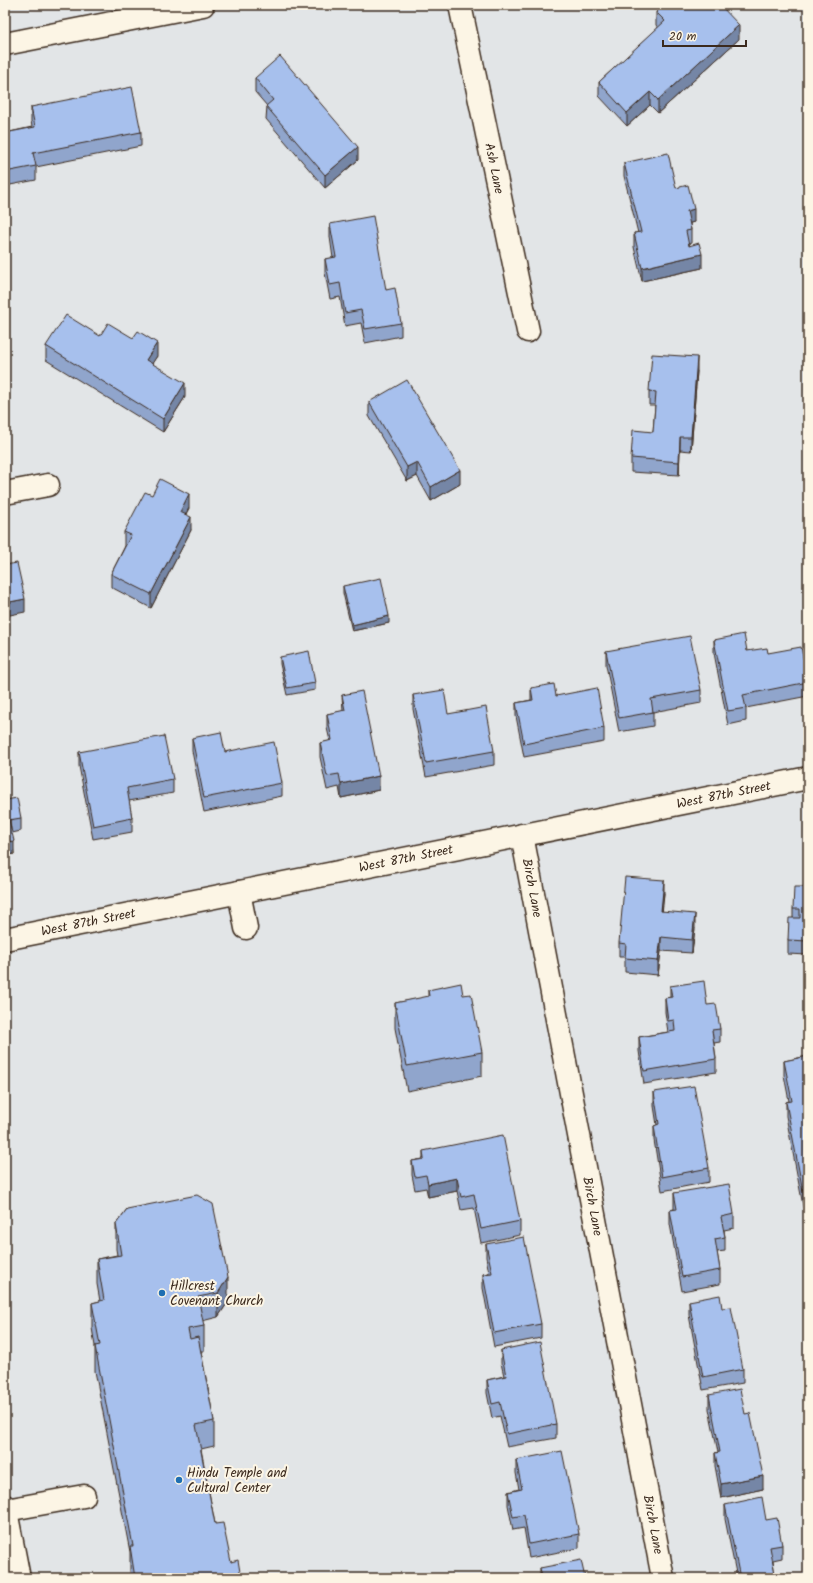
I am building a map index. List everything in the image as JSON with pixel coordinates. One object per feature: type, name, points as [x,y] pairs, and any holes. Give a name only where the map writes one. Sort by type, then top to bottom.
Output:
[{"type":"street","points":[[5,44],[203,5]]},
{"type":"street","name":"Ash Lane","points":[[460,5],[528,331]]},
{"type":"street","points":[[5,493],[48,485]]},
{"type":"street","name":"West 87th Street","points":[[5,939],[808,778]]},
{"type":"street","name":"Birch Lane","points":[[522,835],[663,1578]]},
{"type":"street","points":[[239,892],[246,928]]},
{"type":"street","points":[[19,1578],[5,1508],[84,1496]]},
{"type":"building","points":[[664,5],[720,5],[739,25],[658,100],[650,92],[627,113],[599,82],[665,21],[656,12]]},
{"type":"building","points":[[280,56],[358,147],[325,175],[266,106],[273,100],[255,78]]},
{"type":"building","points":[[132,87],[141,132],[33,153],[36,166],[5,172],[5,133],[35,127],[31,107]]},
{"type":"building","points":[[668,153],[676,188],[688,185],[694,209],[687,211],[691,230],[686,231],[689,246],[699,243],[702,254],[642,268],[634,233],[641,232],[624,163]]},
{"type":"building","points":[[373,216],[386,290],[395,288],[401,323],[365,329],[361,310],[345,313],[340,283],[330,285],[325,259],[336,257],[330,224]]},
{"type":"building","points":[[66,315],[100,336],[108,323],[133,338],[138,331],[157,343],[146,360],[185,383],[163,419],[46,346]]},
{"type":"building","points":[[652,354],[697,357],[691,437],[680,437],[679,462],[631,458],[633,430],[653,432],[656,392],[649,391]]},
{"type":"building","points":[[407,380],[460,470],[431,487],[417,462],[407,467],[369,402]]},
{"type":"building","points":[[160,479],[189,494],[180,512],[191,517],[151,594],[111,574],[131,535],[124,532],[145,492],[152,495]]},
{"type":"building","points":[[17,563],[25,599],[5,603],[5,565]]},
{"type":"building","points":[[381,578],[389,616],[352,625],[343,586]]},
{"type":"building","points":[[744,634],[747,651],[767,648],[768,653],[801,647],[808,682],[743,695],[746,708],[728,711],[714,640]]},
{"type":"building","points":[[690,636],[701,690],[651,699],[653,712],[619,718],[606,651]]},
{"type":"building","points":[[309,651],[315,683],[287,688],[280,657]]},
{"type":"building","points":[[554,684],[556,696],[597,688],[604,728],[524,744],[516,703],[533,700],[531,688]]},
{"type":"building","points":[[444,690],[448,714],[486,707],[494,751],[426,763],[413,695]]},
{"type":"building","points":[[362,691],[379,776],[341,784],[339,774],[327,776],[320,743],[332,740],[327,714],[345,710],[342,695]]},
{"type":"building","points":[[221,732],[225,752],[274,742],[282,783],[204,798],[192,738]]},
{"type":"building","points":[[164,736],[173,779],[127,788],[132,818],[93,826],[79,752]]},
{"type":"building","points":[[5,797],[6,800],[17,798],[21,818],[9,820],[14,841],[5,842]]},
{"type":"building","points":[[625,877],[664,880],[661,911],[695,914],[692,940],[661,937],[658,961],[625,958],[626,944],[619,943]]},
{"type":"building","points":[[794,887],[808,887],[808,941],[788,940],[789,918],[800,918],[800,909],[793,909]]},
{"type":"building","points":[[704,981],[707,1005],[716,1004],[720,1029],[712,1030],[716,1059],[644,1071],[639,1037],[675,1031],[674,1020],[668,1021],[665,998],[672,997],[670,986]]},
{"type":"building","points":[[461,983],[463,995],[471,994],[482,1052],[407,1066],[395,1003],[429,996],[428,990]]},
{"type":"building","points":[[808,1056],[808,1197],[804,1197],[786,1102],[792,1101],[784,1061]]},
{"type":"building","points":[[694,1086],[709,1168],[662,1177],[654,1126],[659,1124],[654,1092]]},
{"type":"building","points":[[503,1135],[520,1221],[481,1229],[474,1194],[461,1197],[457,1178],[428,1184],[426,1175],[415,1177],[412,1161],[424,1159],[423,1151]]},
{"type":"building","points":[[729,1184],[734,1214],[721,1217],[725,1237],[715,1239],[720,1270],[682,1277],[670,1210],[677,1209],[674,1193]]},
{"type":"building","points":[[197,1195],[213,1204],[228,1277],[218,1293],[198,1297],[204,1326],[188,1329],[190,1339],[198,1337],[214,1421],[196,1425],[215,1524],[223,1523],[231,1562],[238,1560],[241,1578],[135,1578],[130,1546],[133,1546],[95,1346],[100,1345],[92,1303],[104,1300],[97,1259],[121,1255],[116,1224],[127,1209]]},
{"type":"building","points":[[524,1237],[541,1324],[494,1333],[483,1274],[492,1273],[486,1244]]},
{"type":"building","points":[[720,1295],[722,1308],[731,1307],[743,1369],[703,1377],[689,1301]]},
{"type":"building","points":[[540,1342],[556,1424],[507,1434],[500,1402],[492,1404],[487,1380],[506,1376],[501,1350]]},
{"type":"building","points":[[740,1389],[745,1414],[750,1413],[763,1476],[721,1484],[715,1453],[720,1452],[709,1395]]},
{"type":"building","points":[[562,1451],[579,1534],[529,1544],[524,1515],[513,1517],[508,1492],[522,1489],[516,1460]]},
{"type":"building","points":[[762,1497],[766,1520],[777,1518],[782,1545],[770,1547],[775,1574],[755,1578],[740,1578],[725,1505]]},
{"type":"building","points":[[581,1560],[585,1578],[542,1578],[540,1568]]},
{"type":"place","name":"Hillcrest Covenant Church","points":[[162,1293]]},
{"type":"place","name":"Hindu Temple and Cultural Center","points":[[179,1480]]}]
